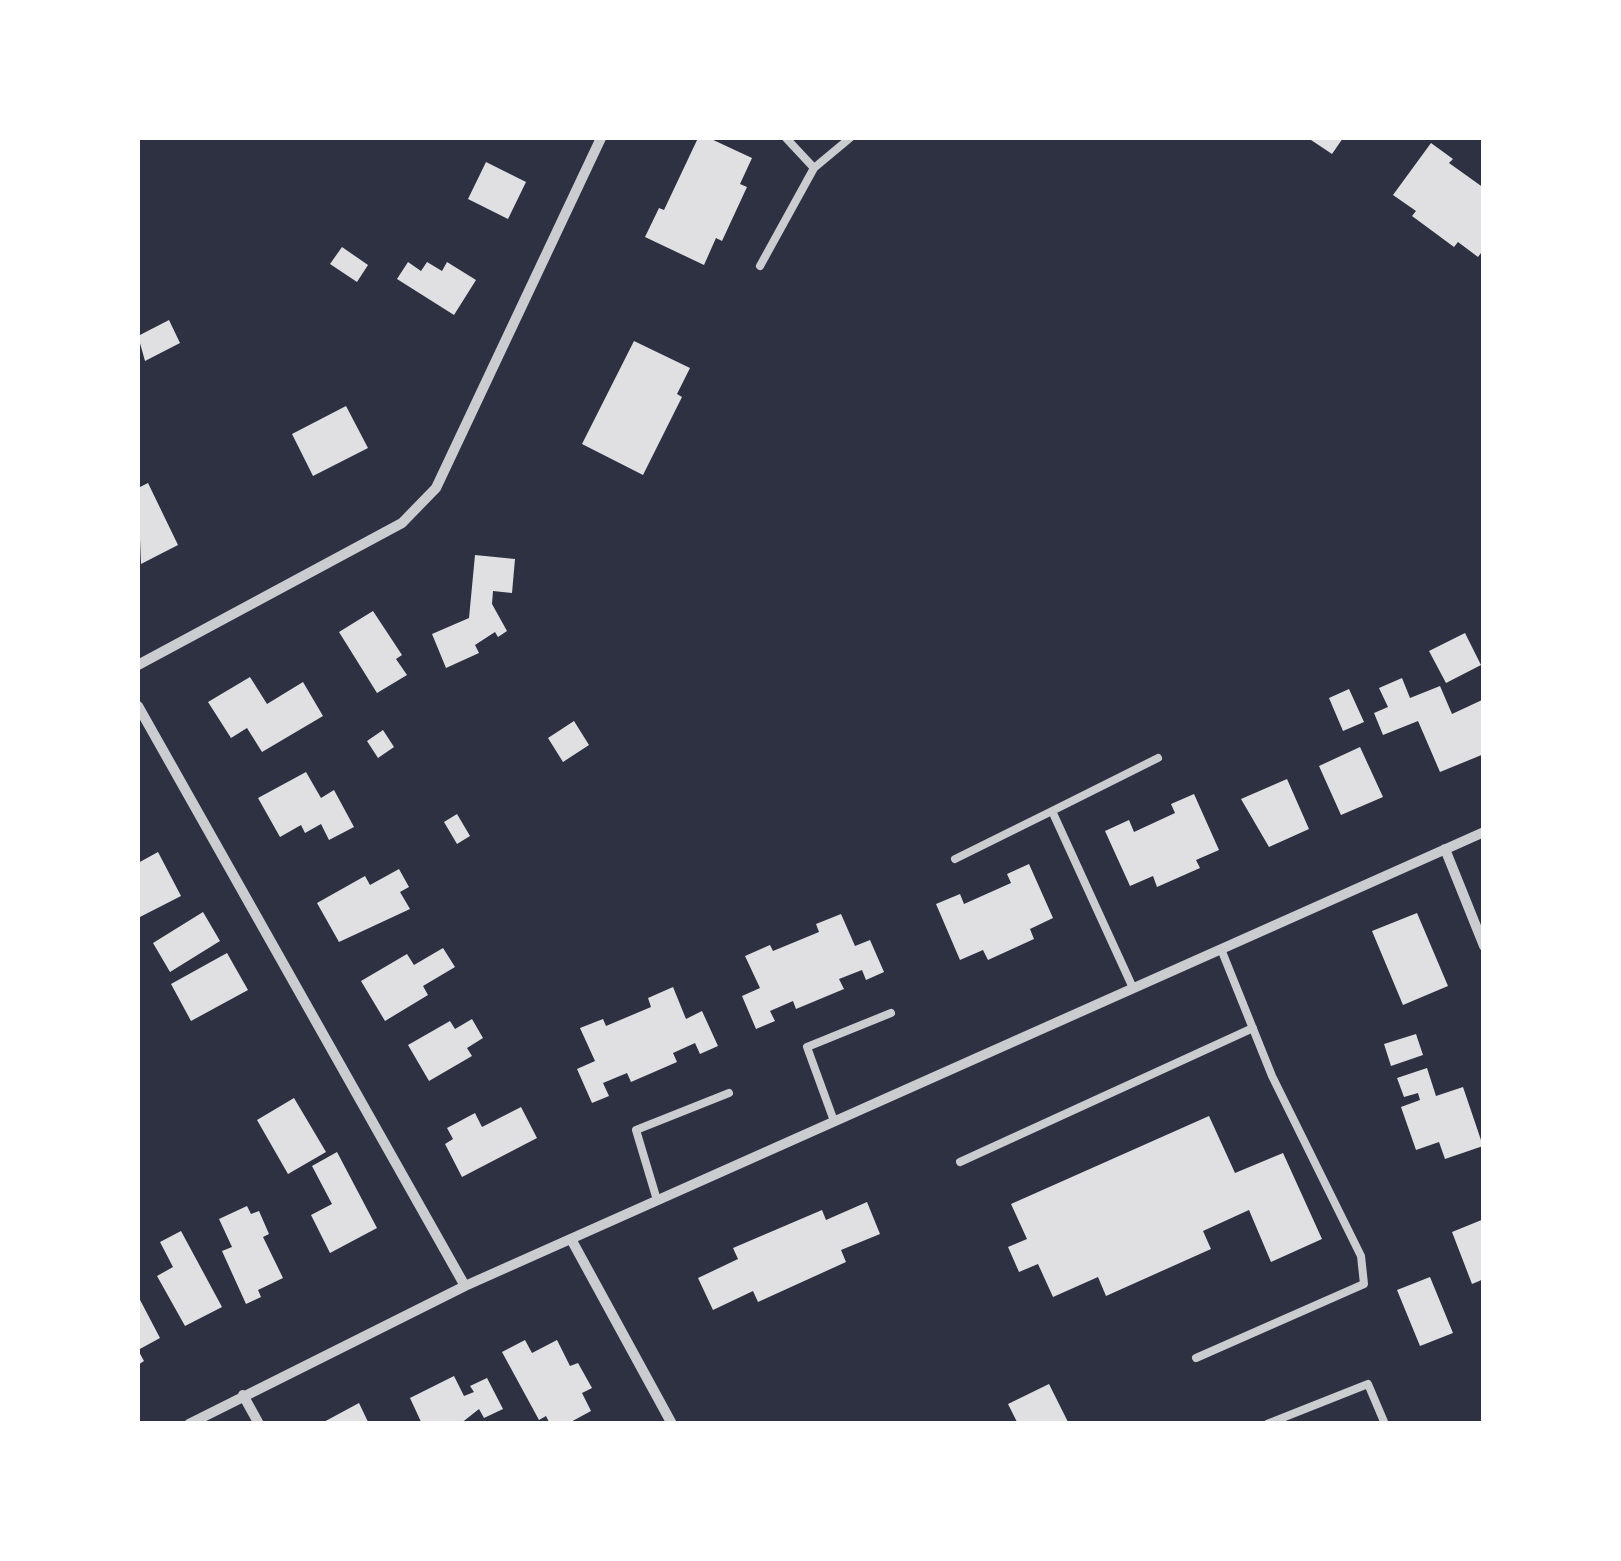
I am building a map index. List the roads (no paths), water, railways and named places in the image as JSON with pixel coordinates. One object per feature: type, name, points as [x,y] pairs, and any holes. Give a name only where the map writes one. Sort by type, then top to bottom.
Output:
[{"type":"street","points":[[138,666],[402,523],[422,507],[436,488],[601,138]]},
{"type":"street","points":[[138,706],[464,1286]]},
{"type":"street","points":[[189,1424],[464,1286],[1484,832]]},
{"type":"street","points":[[1446,849],[1484,946]]},
{"type":"street","points":[[571,1239],[672,1424]]},
{"type":"street","points":[[244,1395],[258,1424]]},
{"type":"lane","points":[[786,138],[814,168]]},
{"type":"lane","points":[[760,266],[814,168],[850,138]]},
{"type":"lane","points":[[955,860],[1158,758]]},
{"type":"lane","points":[[1052,811],[1133,988]]},
{"type":"lane","points":[[1196,1358],[1364,1284],[1361,1256],[1252,1028],[1221,949]]},
{"type":"lane","points":[[834,1121],[807,1047],[891,1013]]},
{"type":"lane","points":[[960,1162],[1252,1028]]},
{"type":"lane","points":[[658,1200],[636,1130],[729,1093]]},
{"type":"lane","points":[[1267,1424],[1368,1384],[1385,1424]]}]
